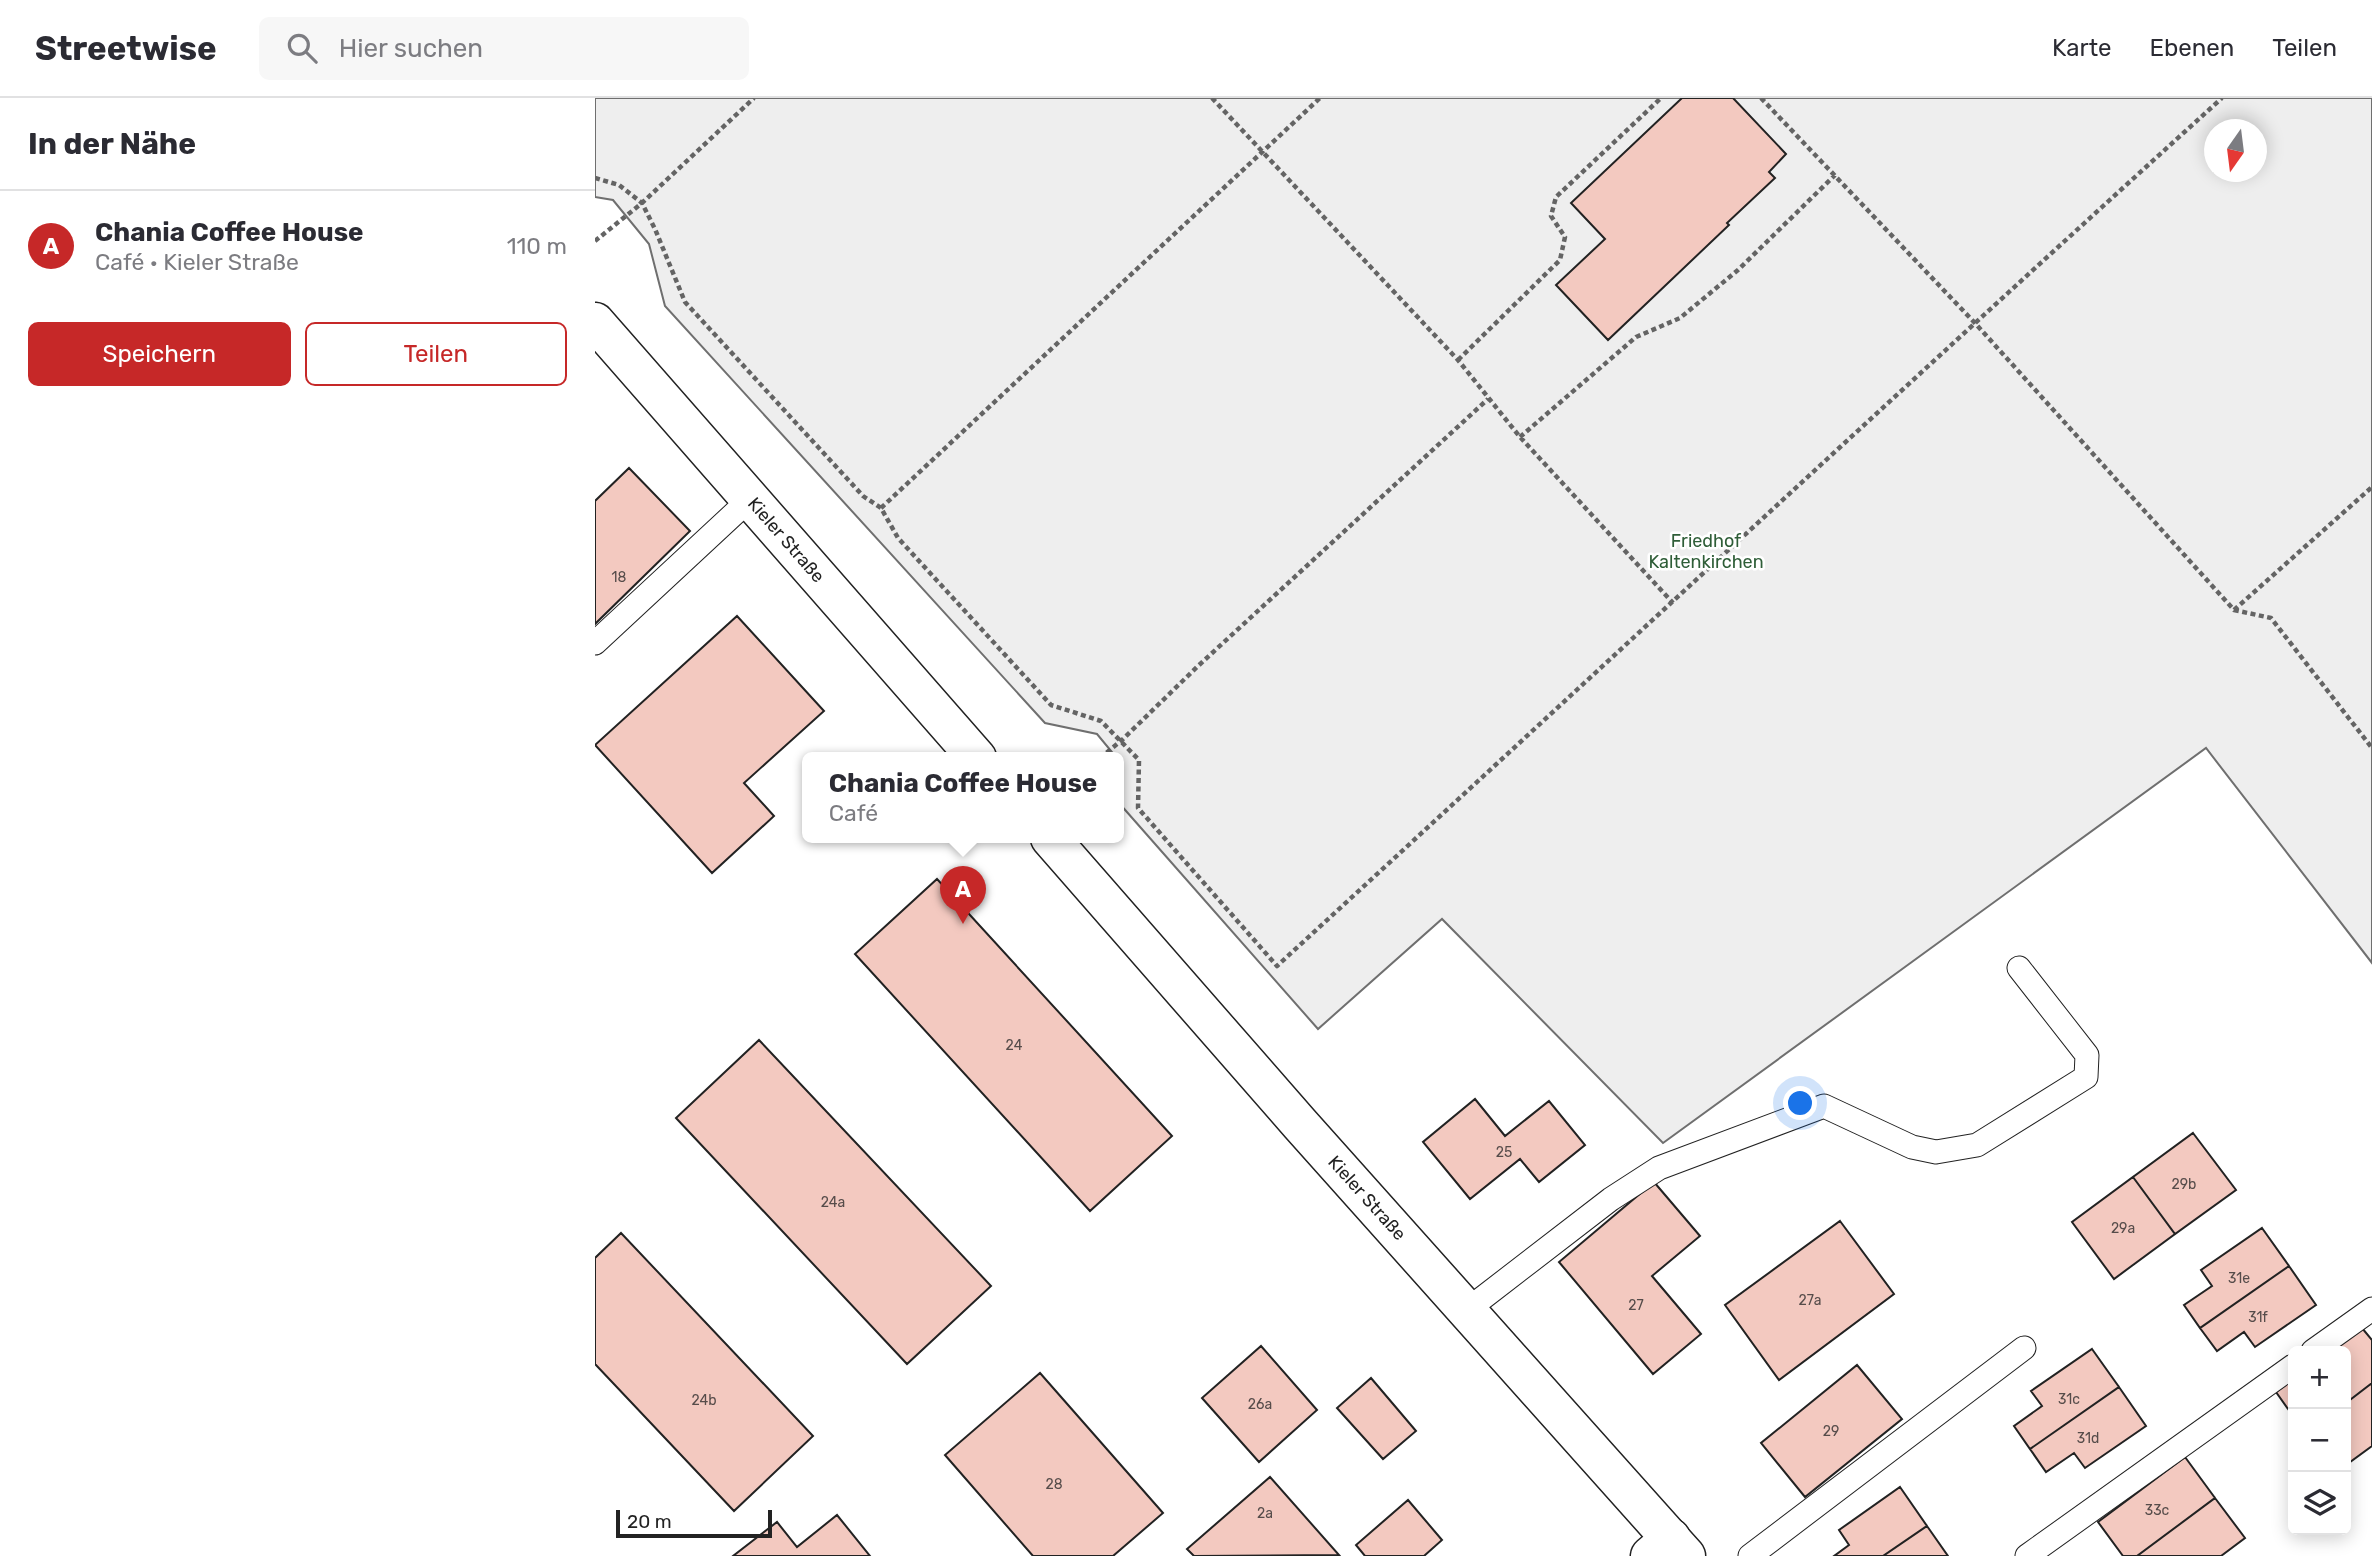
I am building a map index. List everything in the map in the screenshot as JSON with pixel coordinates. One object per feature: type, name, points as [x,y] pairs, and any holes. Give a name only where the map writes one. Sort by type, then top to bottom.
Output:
[{"type":"main road","name":"Kieler Straße","points":[[595,322],[972,752]]},
{"type":"main road","name":"Kieler Straße","points":[[1054,843],[1467,1310],[1669,1550]]},
{"type":"lane","points":[[595,643],[750,499]]},
{"type":"lane","points":[[1467,1310],[1611,1199],[1659,1168],[1824,1106],[1912,1147],[1936,1152],[1977,1145],[1988,1139],[2086,1077],[2087,1055],[2019,968]]},
{"type":"lane","points":[[2320,1346],[2372,1309]]},
{"type":"lane","points":[[1750,1556],[2024,1348]]},
{"type":"lane","points":[[2027,1556],[2288,1370]]},
{"type":"path","points":[[595,241],[642,203],[754,98]]},
{"type":"path","points":[[1212,98],[1458,360],[1520,437],[1673,603]]},
{"type":"path","points":[[881,508],[1320,98]]},
{"type":"path","points":[[1458,360],[1560,260],[1565,237],[1551,216],[1556,197],[1661,98]]},
{"type":"path","points":[[1761,98],[1975,323],[2234,610],[2271,618],[2372,748]]},
{"type":"path","points":[[595,178],[619,185],[642,203],[685,302],[863,496],[881,508],[898,538],[1051,705],[1101,721],[1122,740],[1139,760],[1138,808],[1277,966],[2222,98]]},
{"type":"path","points":[[1520,437],[1636,337],[1680,318],[1738,270],[1835,176]]},
{"type":"path","points":[[1107,752],[1487,399]]},
{"type":"path","points":[[2234,610],[2372,487]]},
{"type":"green space","name":"Friedhof Kaltenkirchen","points":[[595,98],[2372,98],[2372,963],[2206,748],[1663,1143],[1442,919],[1318,1029],[1124,809],[1124,752],[1112,752],[1097,734],[1045,723],[665,306],[649,244],[613,200],[595,197]]},
{"type":"building","points":[[1682,98],[1733,98],[1786,154],[1769,172],[1775,178],[1608,340],[1556,285],[1605,239],[1571,203]]},
{"type":"building","points":[[629,468],[690,531],[595,624],[595,501]]},
{"type":"building","points":[[737,616],[824,711],[744,783],[774,816],[712,873],[595,745]]},
{"type":"building","points":[[937,879],[1172,1136],[1090,1211],[855,954]]},
{"type":"building","points":[[759,1040],[991,1286],[907,1364],[676,1118]]},
{"type":"building","points":[[1475,1099],[1505,1136],[1549,1101],[1585,1145],[1539,1182],[1520,1159],[1470,1199],[1423,1142]]},
{"type":"building","points":[[2193,1133],[2236,1190],[2175,1234],[2133,1177]]},
{"type":"building","points":[[2133,1177],[2175,1234],[2114,1279],[2072,1222]]},
{"type":"building","points":[[1654,1182],[1700,1236],[1652,1276],[1701,1334],[1653,1374],[1559,1262]]},
{"type":"building","points":[[1840,1221],[1894,1294],[1779,1380],[1725,1305]]},
{"type":"building","points":[[2262,1228],[2289,1266],[2200,1328],[2184,1305],[2212,1286],[2201,1270]]},
{"type":"building","points":[[621,1233],[813,1436],[734,1511],[595,1364],[595,1258]]},
{"type":"building","points":[[2289,1266],[2316,1305],[2255,1347],[2244,1332],[2217,1351],[2200,1328]]},
{"type":"building","points":[[2362,1328],[2372,1340],[2372,1383],[2351,1399],[2351,1346],[2338,1346]]},
{"type":"building","points":[[1261,1346],[1317,1410],[1259,1462],[1202,1398]]},
{"type":"building","points":[[2092,1349],[2119,1387],[2030,1449],[2014,1426],[2042,1406],[2031,1391]]},
{"type":"building","points":[[1857,1365],[1902,1419],[1805,1497],[1761,1443]]},
{"type":"building","points":[[1040,1373],[1163,1513],[1113,1556],[1033,1556],[945,1455]]},
{"type":"building","points":[[1371,1378],[1416,1431],[1383,1459],[1337,1408]]},
{"type":"building","points":[[2288,1383],[2288,1409],[2276,1392]]},
{"type":"building","points":[[2372,1383],[2372,1446],[2351,1461],[2351,1409],[2351,1399]]},
{"type":"building","points":[[2119,1387],[2146,1426],[2085,1468],[2074,1453],[2046,1472],[2030,1449]]},
{"type":"building","points":[[2185,1457],[2215,1498],[2137,1556],[2123,1556],[2098,1522]]},
{"type":"building","points":[[1270,1477],[1339,1555],[1194,1556],[1187,1549]]},
{"type":"building","points":[[1900,1487],[1927,1526],[1883,1556],[1834,1556],[1849,1545],[1839,1530]]},
{"type":"building","points":[[2215,1498],[2245,1538],[2221,1556],[2137,1556]]},
{"type":"building","points":[[1408,1500],[1442,1540],[1424,1556],[1365,1556],[1356,1545]]},
{"type":"building","points":[[837,1515],[870,1556],[733,1556],[777,1522],[797,1547]]},
{"type":"building","points":[[1927,1526],[1948,1556],[1883,1556]]},
{"type":"place","name":"Chania Coffee House","points":[[963,924]]}]
